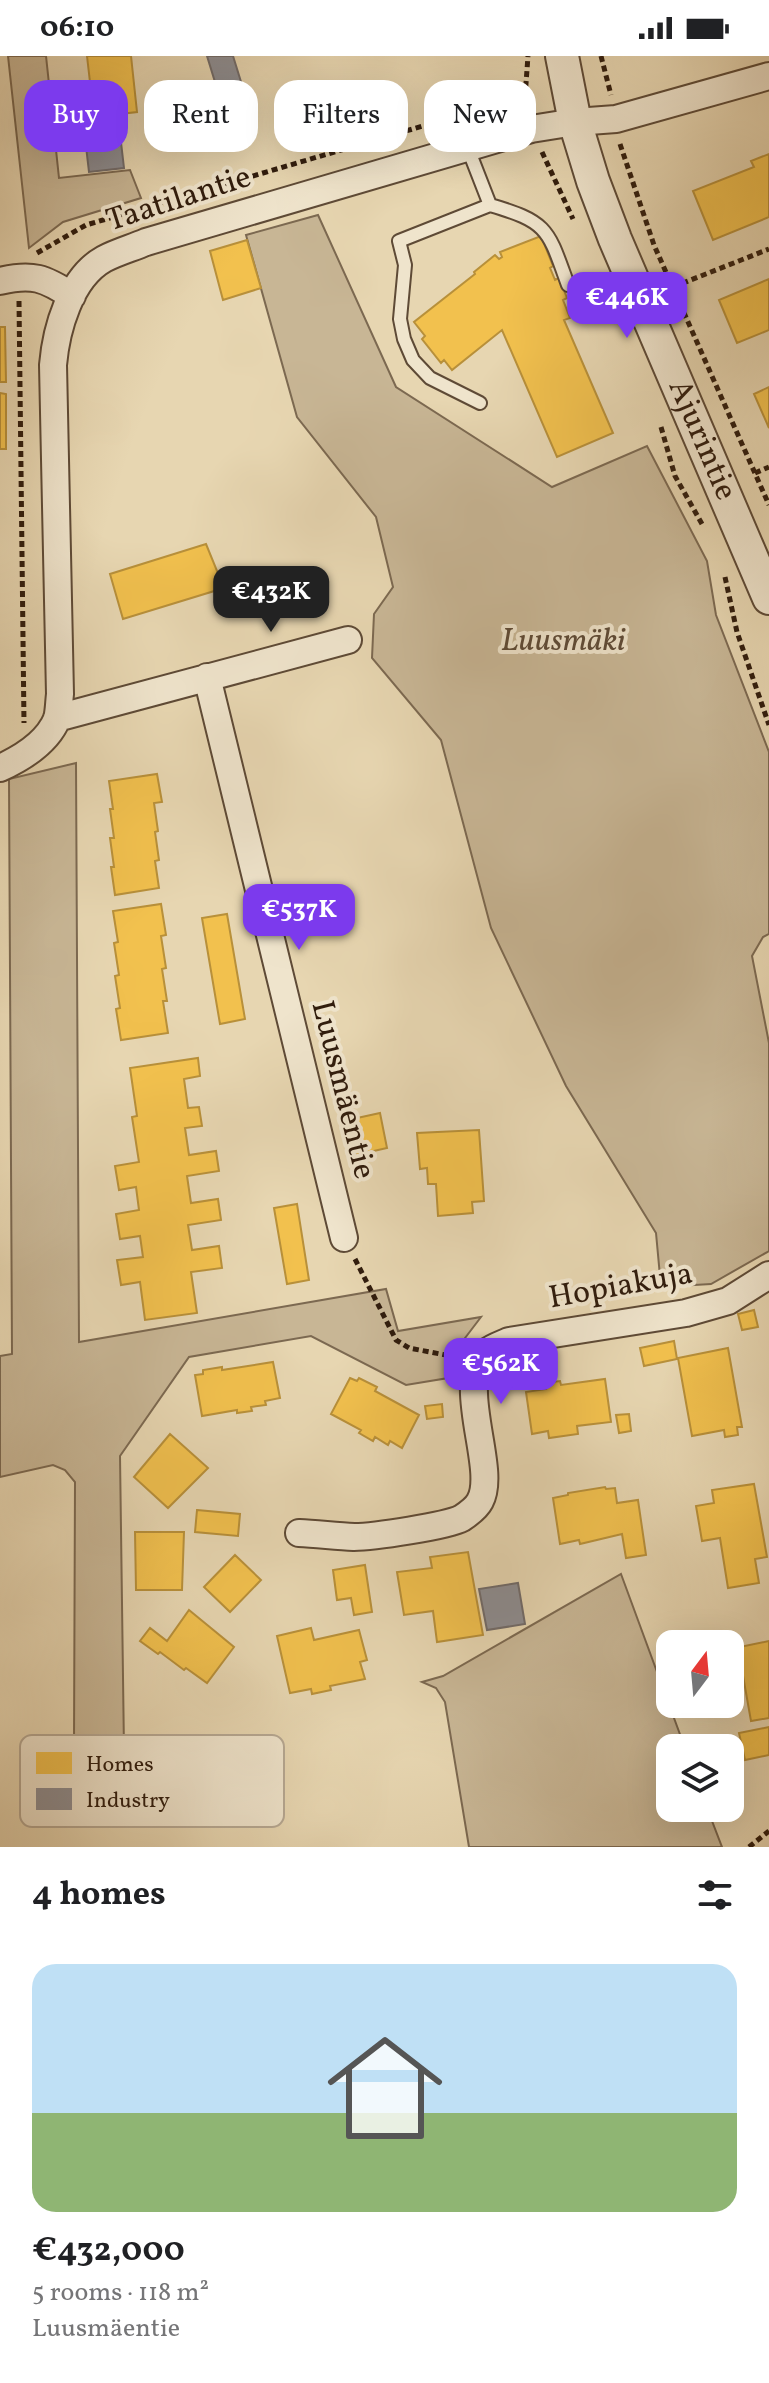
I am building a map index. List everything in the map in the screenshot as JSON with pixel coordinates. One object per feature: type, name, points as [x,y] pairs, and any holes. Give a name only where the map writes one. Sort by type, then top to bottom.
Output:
[{"type":"street","name":"Ajurintie","points":[[562,56],[575,122],[615,239],[769,598]]},
{"type":"street","name":"Taatilantie","points":[[536,128],[616,119],[769,76]]},
{"type":"street","name":"Taatilantie","points":[[57,718],[60,694],[53,365],[62,318],[86,275],[102,260],[146,242],[447,152]]},
{"type":"street","points":[[10,278],[49,280],[72,296]]},
{"type":"street","points":[[0,768],[24,756],[45,738],[57,718],[348,640]]},
{"type":"street","name":"Luusmäentie","points":[[207,677],[344,1238]]},
{"type":"street","name":"Hopiakuja","points":[[481,1362],[488,1352],[509,1341],[686,1313],[728,1301],[769,1275]]},
{"type":"street","points":[[299,1533],[357,1537],[442,1525],[461,1518],[475,1507],[481,1500],[485,1484],[474,1392],[481,1362]]},
{"type":"lane","points":[[469,152],[490,205]]},
{"type":"lane","points":[[480,403],[430,378],[413,360],[400,319],[405,265],[399,241],[490,205],[518,213],[542,226],[550,237],[568,285]]},
{"type":"path","points":[[526,80],[528,56]]},
{"type":"path","points":[[601,56],[621,151],[654,245],[769,505]]},
{"type":"path","points":[[24,756],[10,278],[37,252],[86,225],[424,126]]},
{"type":"path","points":[[536,140],[577,229]]},
{"type":"path","points":[[673,287],[769,249]]},
{"type":"path","points":[[660,425],[675,476],[704,527]]},
{"type":"path","points":[[755,473],[769,467]]},
{"type":"path","points":[[721,565],[737,632],[769,725]]},
{"type":"path","points":[[344,1238],[396,1340],[409,1348],[481,1362]]},
{"type":"path","points":[[749,1847],[769,1831]]},
{"type":"green space","points":[[8,56],[46,56],[49,80],[24,80],[24,152],[56,152],[59,178],[130,170],[141,198],[63,222],[29,248]]},
{"type":"green space","name":"Luusmäki","points":[[318,215],[396,387],[552,487],[647,446],[707,561],[716,615],[769,752],[769,934],[763,937],[752,956],[769,1043],[769,1251],[711,1284],[661,1287],[656,1233],[566,1086],[491,928],[441,740],[372,658],[374,614],[393,587],[376,517],[297,417],[246,235]]},
{"type":"green space","points":[[76,763],[79,1342],[386,1289],[398,1331],[481,1317],[459,1346],[448,1378],[406,1385],[311,1336],[189,1357],[120,1456],[124,1735],[74,1735],[75,1482],[65,1470],[53,1465],[0,1477],[0,1356],[12,1354],[9,779]]},
{"type":"green space","points":[[621,1574],[656,1669],[656,1718],[674,1718],[680,1734],[656,1734],[656,1822],[712,1822],[722,1847],[469,1847],[445,1702],[436,1688],[422,1682],[443,1676]]},
{"type":"building: Homes","points":[[87,56],[131,56],[137,112],[128,113],[128,80],[90,80]]},
{"type":"building: Homes","points":[[769,154],[769,217],[713,240],[693,191],[754,167],[751,161]]},
{"type":"building: Homes","points":[[541,236],[555,280],[559,278],[567,298],[563,300],[570,318],[564,320],[613,433],[557,457],[502,330],[452,370],[444,360],[441,363],[422,339],[425,336],[414,322],[495,255],[499,259],[502,257],[500,252]]},
{"type":"building: Homes","points":[[247,240],[261,288],[223,300],[210,251]]},
{"type":"building: Homes","points":[[769,279],[769,330],[737,343],[719,300]]},
{"type":"building: Homes","points":[[0,327],[5,327],[6,382],[0,382]]},
{"type":"building: Homes","points":[[769,387],[769,428],[754,394]]},
{"type":"building: Homes","points":[[0,393],[6,394],[6,449],[0,449]]},
{"type":"building: Homes","points":[[206,544],[224,588],[123,619],[110,574]]},
{"type":"building: Homes","points":[[157,774],[162,802],[154,803],[159,860],[155,861],[159,888],[115,895],[110,838],[114,838],[110,809],[113,809],[109,781]]},
{"type":"building: Homes","points":[[161,904],[166,935],[161,936],[166,968],[162,969],[167,1001],[163,1001],[168,1033],[121,1040],[116,1009],[120,1008],[115,976],[119,975],[114,943],[118,942],[113,911]]},
{"type":"building: Homes","points":[[227,914],[245,1019],[220,1024],[202,918]]},
{"type":"building: Homes","points":[[198,1058],[200,1076],[184,1079],[188,1108],[199,1107],[202,1126],[185,1128],[189,1155],[216,1151],[219,1171],[187,1176],[191,1203],[218,1199],[221,1220],[188,1225],[192,1250],[219,1246],[222,1268],[191,1272],[197,1313],[145,1320],[140,1282],[121,1285],[117,1260],[143,1257],[140,1236],[120,1239],[116,1214],[139,1210],[136,1187],[119,1190],[115,1166],[139,1162],[132,1117],[137,1116],[130,1068]]},
{"type":"building: Homes","points":[[380,1113],[387,1148],[356,1155],[348,1120]]},
{"type":"building: Homes","points":[[479,1130],[484,1201],[472,1202],[473,1213],[438,1216],[436,1184],[428,1184],[427,1168],[420,1169],[417,1133]]},
{"type":"building: Homes","points":[[297,1204],[309,1280],[287,1284],[274,1208]]},
{"type":"building: Homes","points":[[754,1310],[758,1327],[742,1330],[738,1314]]},
{"type":"building: Homes","points":[[674,1341],[677,1359],[644,1366],[640,1348]]},
{"type":"building: Homes","points":[[728,1348],[742,1427],[737,1427],[738,1435],[725,1437],[724,1430],[692,1436],[678,1358]]},
{"type":"building: Homes","points":[[273,1362],[280,1398],[265,1401],[266,1405],[251,1407],[252,1411],[237,1413],[237,1410],[202,1416],[195,1375],[203,1374],[203,1370]]},
{"type":"building: Homes","points":[[350,1378],[357,1381],[359,1378],[377,1387],[375,1391],[419,1415],[402,1448],[390,1441],[388,1445],[375,1437],[373,1441],[359,1433],[361,1430],[331,1414]]},
{"type":"building: Homes","points":[[605,1379],[611,1422],[577,1426],[578,1434],[549,1438],[548,1431],[532,1434],[526,1392],[546,1389],[545,1383],[560,1381],[561,1385]]},
{"type":"building: Homes","points":[[442,1404],[443,1417],[427,1419],[425,1406]]},
{"type":"building: Homes","points":[[629,1414],[631,1431],[619,1433],[616,1415]]},
{"type":"building: Homes","points":[[170,1434],[208,1468],[168,1508],[134,1477]]},
{"type":"building: Homes","points":[[754,1484],[767,1557],[755,1559],[759,1583],[728,1588],[720,1538],[702,1541],[696,1506],[714,1503],[712,1490]]},
{"type":"building: Homes","points":[[605,1487],[615,1488],[617,1503],[638,1500],[646,1555],[626,1558],[622,1534],[580,1544],[579,1540],[560,1544],[553,1498]]},
{"type":"building: Homes","points":[[197,1510],[240,1514],[238,1536],[195,1532]]},
{"type":"building: Homes","points":[[135,1532],[184,1532],[182,1590],[136,1590]]},
{"type":"building: Homes","points":[[468,1552],[483,1635],[437,1642],[433,1611],[404,1615],[397,1572],[432,1568],[430,1557]]},
{"type":"building: Homes","points":[[235,1555],[261,1580],[230,1612],[204,1587]]},
{"type":"building: Homes","points":[[365,1565],[372,1612],[354,1615],[351,1598],[337,1600],[333,1570]]},
{"type":"building: Homes","points":[[189,1610],[234,1647],[207,1683],[140,1641],[150,1628],[167,1641]]},
{"type":"building: Homes","points":[[311,1628],[314,1640],[359,1630],[367,1660],[360,1662],[365,1679],[330,1686],[331,1690],[312,1694],[311,1689],[290,1693],[277,1636]]},
{"type":"building: Homes","points":[[769,1641],[769,1718],[751,1721],[744,1681],[744,1646]]},
{"type":"building: Homes","points":[[769,1727],[769,1755],[745,1760],[744,1734],[739,1733]]},
{"type":"building: Industry","points":[[207,56],[233,56],[240,80],[214,80]]},
{"type":"building: Industry","points":[[87,152],[122,152],[124,168],[89,172]]},
{"type":"building: Industry","points":[[518,1583],[525,1624],[487,1630],[479,1589]]}]
